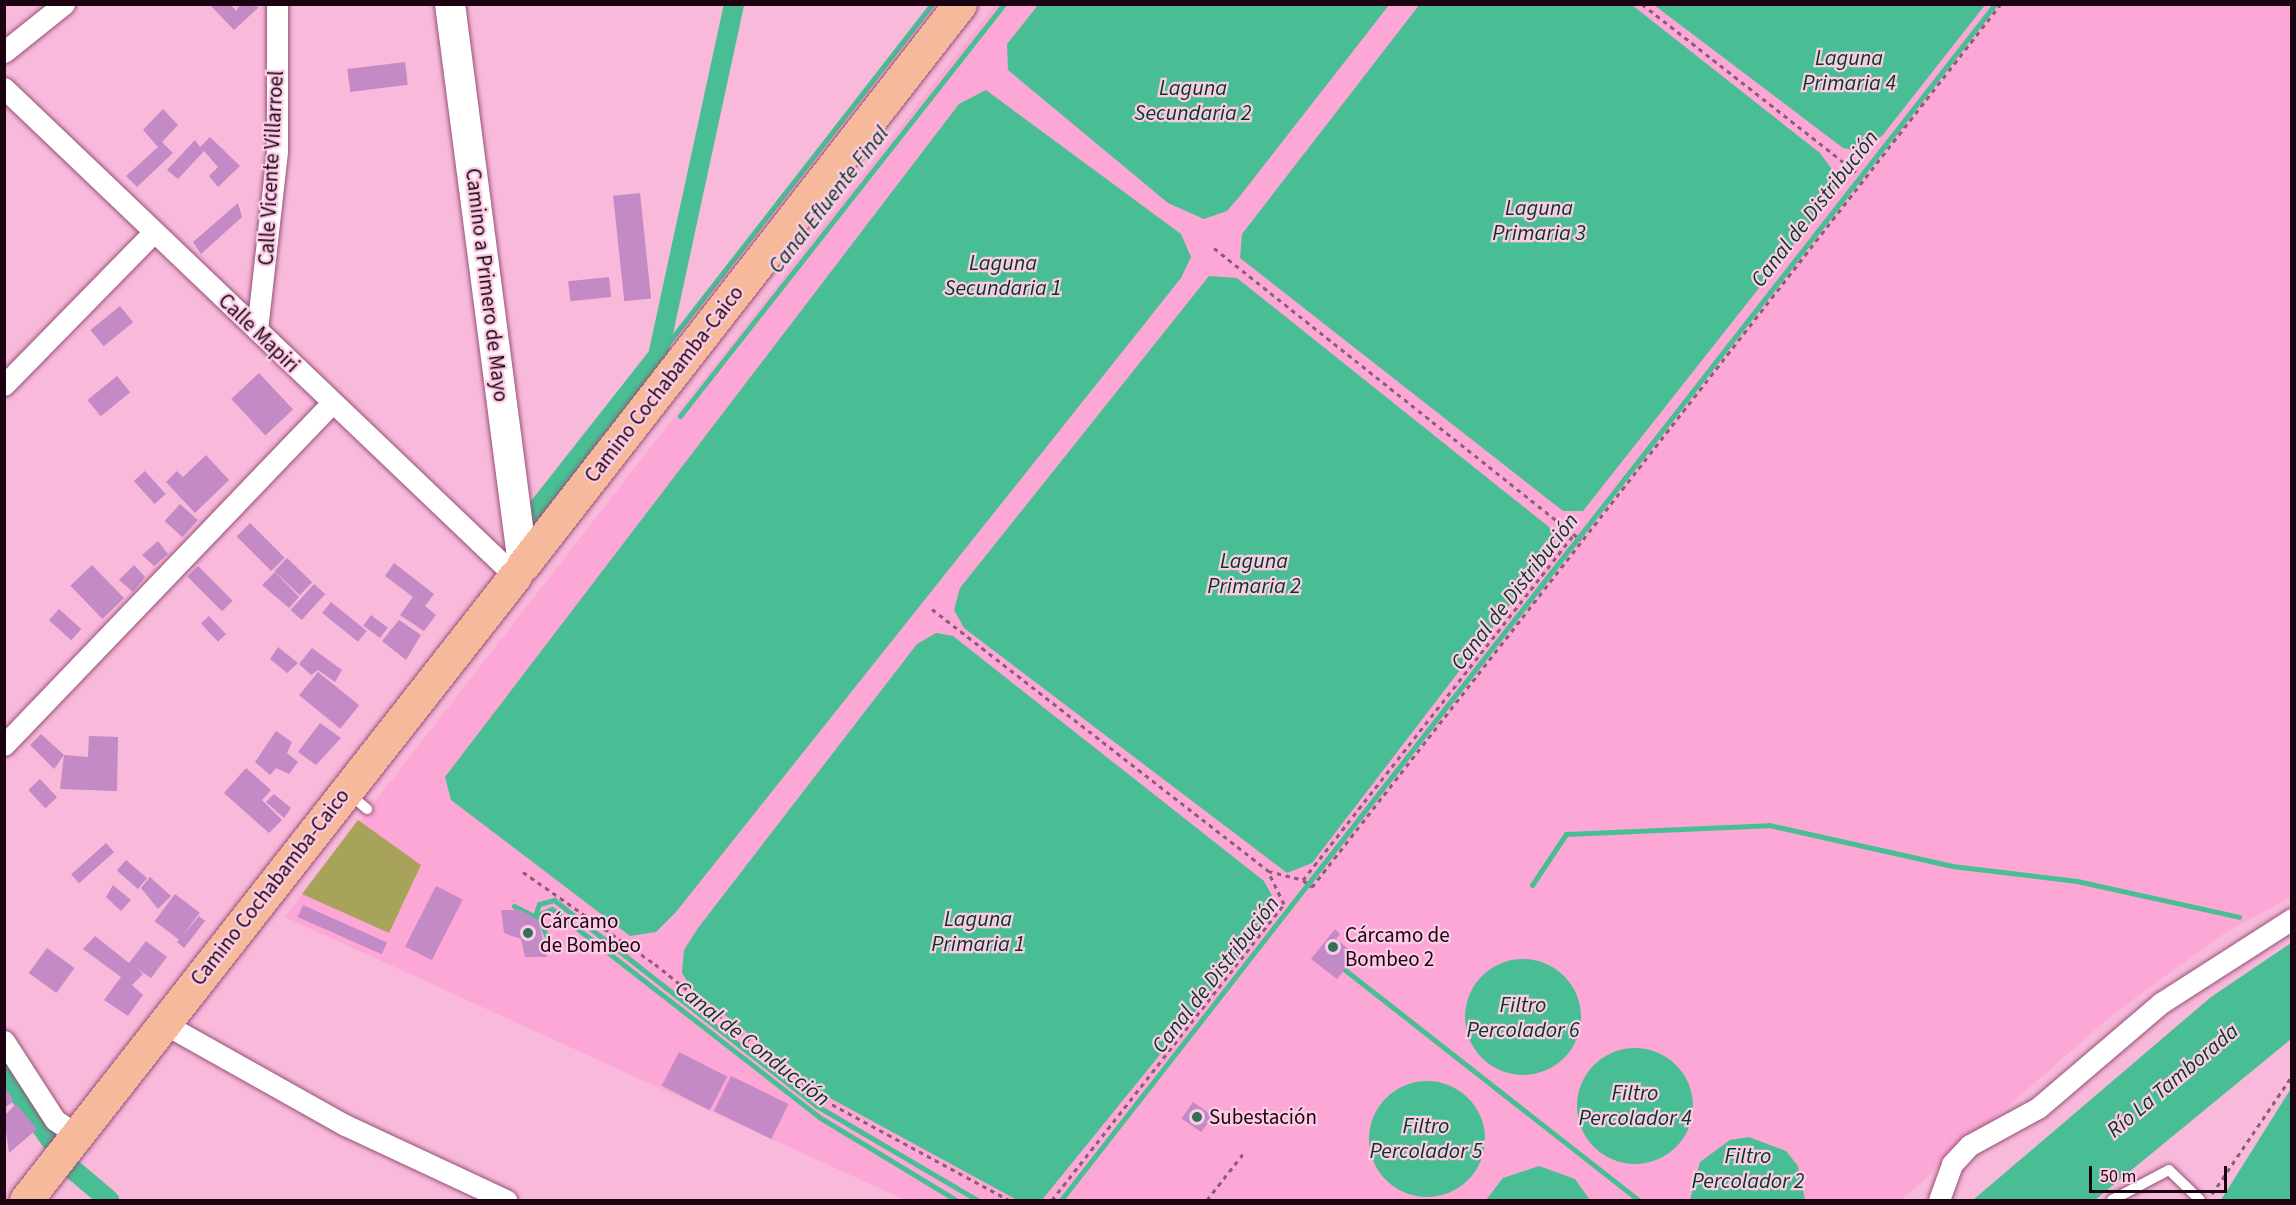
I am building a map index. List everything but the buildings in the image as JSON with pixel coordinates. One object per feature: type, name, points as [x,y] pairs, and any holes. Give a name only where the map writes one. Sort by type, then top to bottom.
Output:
[{"type":"main road","name":"Camino a Primero de Mayo","points":[[450,4],[519,571]]},
{"type":"main road","name":"Camino Cochabamba-Caico","points":[[26,1200],[163,1023],[356,800],[519,571],[960,4]]},
{"type":"street","points":[[4,52],[64,4]]},
{"type":"street","name":"Calle Vicente Villarroel","points":[[257,330],[277,151],[278,4]]},
{"type":"street","name":"Calle Mapiri","points":[[4,88],[331,404],[519,571]]},
{"type":"street","points":[[4,385],[154,232]]},
{"type":"street","points":[[4,746],[331,404]]},
{"type":"street","points":[[1940,1200],[1952,1164],[1970,1145],[2038,1108],[2161,1003],[2292,920]]},
{"type":"street","points":[[163,1023],[345,1125],[506,1200]]},
{"type":"street","points":[[4,1041],[55,1120],[77,1135]]},
{"type":"lane","points":[[2112,1200],[2169,1170],[2200,1200]]},
{"type":"path","points":[[1642,4],[1857,172]]},
{"type":"path","points":[[932,609],[1268,871],[1303,880],[1312,887],[2001,4]]},
{"type":"path","points":[[1214,248],[1582,540]]},
{"type":"path","points":[[1303,880],[1574,535]]},
{"type":"path","points":[[1052,1200],[1284,904],[1268,871]]},
{"type":"path","points":[[523,872],[655,964],[824,1100],[1009,1200]]},
{"type":"path","points":[[2208,1200],[2292,1076]]},
{"type":"path","points":[[1207,1200],[1243,1154]]},
{"type":"shaded area","points":[[995,5],[2291,5],[2291,897],[2226,932],[2112,1015],[1901,1200],[905,1200],[285,917]]},
{"type":"shaded area","points":[[358,820],[421,865],[389,933],[302,894]]},
{"type":"water","name":"Laguna Primaria 3","points":[[1420,4],[1632,5],[1820,153],[1836,175],[1834,193],[1583,511],[1563,511],[1240,258],[1242,234]]},
{"type":"water","name":"Laguna Secundaria 2","points":[[1038,5],[1389,5],[1240,196],[1227,211],[1204,219],[1168,203],[1008,70],[1007,44]]},
{"type":"water","name":"Laguna Primaria 4","points":[[1654,5],[1985,5],[1882,136],[1858,151],[1843,148]]},
{"type":"water","name":"Laguna Secundaria 1","points":[[986,90],[1181,234],[1191,257],[1181,278],[676,912],[656,932],[630,936],[451,800],[445,777],[959,104]]},
{"type":"water","name":"Laguna Primaria 2","points":[[1209,276],[1237,278],[1549,527],[1556,545],[1312,863],[1287,873],[964,628],[954,610],[960,588]]},
{"type":"water","name":"Laguna Primaria 1","points":[[936,633],[953,636],[1264,881],[1272,896],[1270,919],[1042,1200],[1017,1200],[830,1098],[692,989],[682,973],[684,950],[698,928],[917,644]]},
{"type":"water","name":"Río La Tamborada","points":[[2291,943],[2291,1039],[2095,1200],[1973,1200],[2211,997]]},
{"type":"water","name":"Filtro Percolador 6","points":[[1523,959],[1545,964],[1564,976],[1576,995],[1581,1017],[1576,1039],[1564,1058],[1545,1070],[1523,1075],[1501,1070],[1482,1058],[1470,1039],[1465,1017],[1470,995],[1482,976],[1501,964]]},
{"type":"water","name":"Filtro Percolador 4","points":[[1635,1048],[1657,1053],[1676,1065],[1688,1084],[1693,1106],[1688,1128],[1676,1147],[1657,1159],[1635,1164],[1613,1159],[1594,1147],[1582,1128],[1577,1106],[1582,1084],[1594,1065],[1613,1053]]},
{"type":"water","name":"Filtro Percolador 5","points":[[1427,1081],[1449,1086],[1468,1098],[1480,1117],[1485,1139],[1480,1161],[1468,1180],[1449,1192],[1427,1197],[1405,1192],[1386,1180],[1374,1161],[1369,1139],[1374,1117],[1386,1098],[1405,1086]]},
{"type":"water","points":[[2290,1090],[2291,1200],[2221,1200]]},
{"type":"water","name":"Filtro Percolador 2","points":[[1749,1137],[1786,1151],[1798,1166],[1805,1200],[1690,1200],[1700,1162],[1730,1140]]},
{"type":"water","points":[[1539,1166],[1575,1179],[1590,1200],[1486,1200],[1503,1178]]},
{"type":"waterway","points":[[532,516],[658,356],[734,4]]},
{"type":"waterway","points":[[658,356],[932,4]]},
{"type":"waterway","name":"Canal Efluente Final","points":[[680,416],[1004,4]]},
{"type":"waterway","name":"Canal de Distribución","points":[[1061,1200],[1995,4]]},
{"type":"waterway","points":[[1532,885],[1566,834],[1769,825],[1952,866],[2077,881],[2239,917]]},
{"type":"waterway","points":[[536,913],[539,904],[554,900],[817,1106],[977,1200]]},
{"type":"waterway","name":"Canal de Conducción","points":[[514,906],[539,919],[550,944]]},
{"type":"waterway","name":"Canal de Conducción","points":[[537,915],[552,909],[819,1117],[956,1200]]},
{"type":"waterway","points":[[1340,966],[1638,1200]]},
{"type":"waterway","points":[[4,1073],[52,1142]]},
{"type":"waterway","points":[[71,1168],[109,1200]]},
{"type":"place","name":"Cárcamo de Bombeo","points":[[528,933]]},
{"type":"place","name":"Cárcamo de Bombeo 2","points":[[1333,947]]},
{"type":"place","name":"Subestación","points":[[1197,1117]]}]
